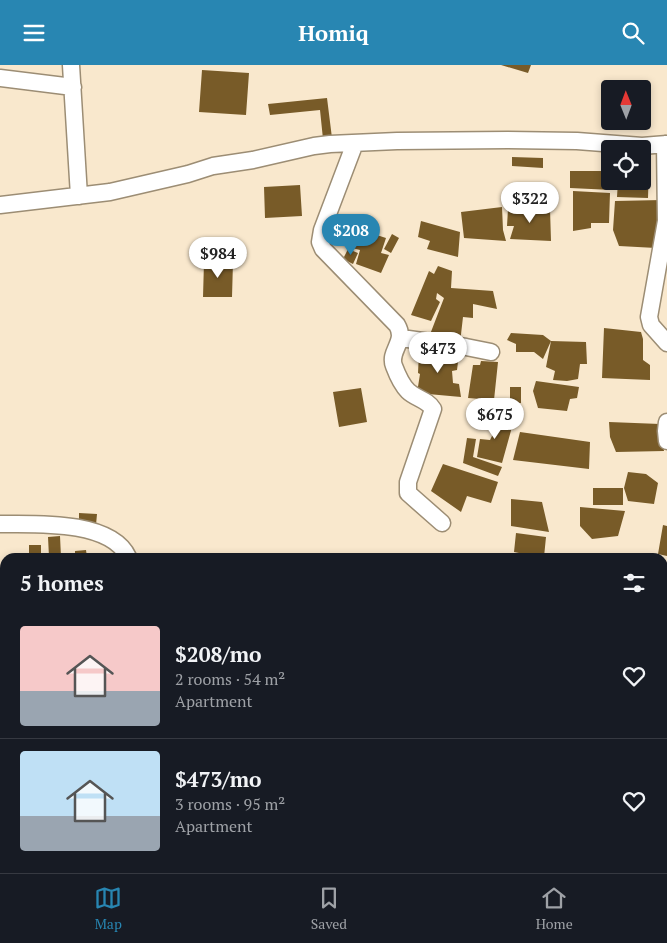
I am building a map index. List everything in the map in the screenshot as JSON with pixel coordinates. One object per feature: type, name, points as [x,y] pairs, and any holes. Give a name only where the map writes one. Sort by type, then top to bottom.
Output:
[{"type":"street","points":[[71,65],[79,196]]},
{"type":"street","points":[[0,77],[73,87]]},
{"type":"street","points":[[0,205],[124,189],[213,166],[253,160],[314,146],[396,141],[541,140],[642,146],[666,144],[666,221],[649,317],[651,325],[667,343]]},
{"type":"street","points":[[355,143],[322,230],[320,242],[323,249],[400,330],[401,338],[393,359],[394,365],[409,392],[431,405],[433,409],[407,490],[442,523]]},
{"type":"street","points":[[401,338],[491,352]]},
{"type":"street","points":[[667,422],[667,441]]},
{"type":"street","points":[[0,524],[68,526],[98,533],[124,548],[126,553]]},
{"type":"building","points":[[501,65],[531,65],[528,73]]},
{"type":"building","points":[[202,70],[249,73],[246,115],[199,112]]},
{"type":"building","points":[[327,98],[332,138],[323,139],[320,110],[270,115],[268,104]]},
{"type":"building","points":[[512,157],[543,158],[543,168],[512,166]]},
{"type":"building","points":[[570,171],[601,171],[601,189],[570,188]]},
{"type":"building","points":[[300,185],[302,216],[265,218],[264,187]]},
{"type":"building","points":[[617,190],[648,190],[648,198],[617,197]]},
{"type":"building","points":[[573,191],[610,193],[609,223],[591,223],[591,228],[573,231]]},
{"type":"building","points":[[662,200],[656,248],[619,246],[613,230],[615,201]]},
{"type":"building","points":[[502,207],[503,230],[506,241],[464,238],[461,212]]},
{"type":"building","points":[[508,209],[550,209],[551,241],[510,239],[514,226],[507,226]]},
{"type":"building","points":[[421,221],[460,232],[458,257],[427,249],[430,241],[418,237]]},
{"type":"building","points":[[355,228],[386,238],[381,253],[389,255],[381,273],[356,264],[360,250],[348,247]]},
{"type":"building","points":[[392,234],[399,238],[391,253],[384,249]]},
{"type":"building","points":[[348,249],[358,253],[353,264],[343,259]]},
{"type":"building","points":[[204,262],[233,262],[232,297],[203,297]]},
{"type":"building","points":[[438,266],[452,271],[451,288],[493,291],[497,309],[473,304],[473,318],[463,317],[460,343],[429,337],[444,298],[437,293],[436,299],[440,302],[431,321],[411,315],[429,271],[434,274]]},
{"type":"building","points":[[604,328],[641,332],[643,360],[650,365],[650,380],[602,378]]},
{"type":"building","points":[[511,333],[543,335],[551,341],[543,359],[534,352],[516,352],[516,344],[507,340]]},
{"type":"building","points":[[551,341],[586,342],[587,364],[580,364],[578,379],[567,381],[553,380],[555,371],[546,367]]},
{"type":"building","points":[[419,352],[459,354],[457,370],[452,371],[453,383],[459,384],[461,397],[417,393],[420,374],[418,373]]},
{"type":"building","points":[[481,361],[498,362],[494,400],[468,398],[473,365],[480,365]]},
{"type":"building","points":[[536,381],[579,387],[577,398],[570,399],[567,411],[538,408],[533,391]]},
{"type":"building","points":[[510,387],[521,387],[521,403],[510,403]]},
{"type":"building","points":[[361,388],[367,422],[339,427],[333,392]]},
{"type":"building","points":[[489,413],[512,427],[502,463],[477,457],[480,439],[490,440],[494,432],[485,428]]},
{"type":"building","points":[[609,422],[660,424],[664,451],[616,452],[610,437]]},
{"type":"building","points":[[520,432],[590,442],[589,469],[513,460]]},
{"type":"building","points":[[467,438],[476,439],[473,457],[502,467],[498,476],[463,463]]},
{"type":"building","points":[[443,464],[498,482],[491,503],[467,496],[461,512],[431,491]]},
{"type":"building","points":[[628,472],[646,474],[658,483],[654,504],[628,501],[624,488]]},
{"type":"building","points":[[593,488],[623,488],[623,505],[593,505]]},
{"type":"building","points":[[511,499],[542,502],[549,532],[511,526]]},
{"type":"building","points":[[580,507],[625,511],[618,536],[592,539],[580,526]]},
{"type":"building","points":[[79,513],[97,514],[96,525],[79,524]]},
{"type":"building","points":[[663,525],[667,526],[667,553],[658,553]]},
{"type":"building","points":[[516,533],[546,537],[544,553],[514,552]]},
{"type":"building","points":[[60,536],[61,553],[49,553],[48,537]]},
{"type":"building","points":[[29,545],[41,545],[41,553],[29,553]]},
{"type":"building","points":[[86,550],[86,553],[75,553],[75,551]]}]
